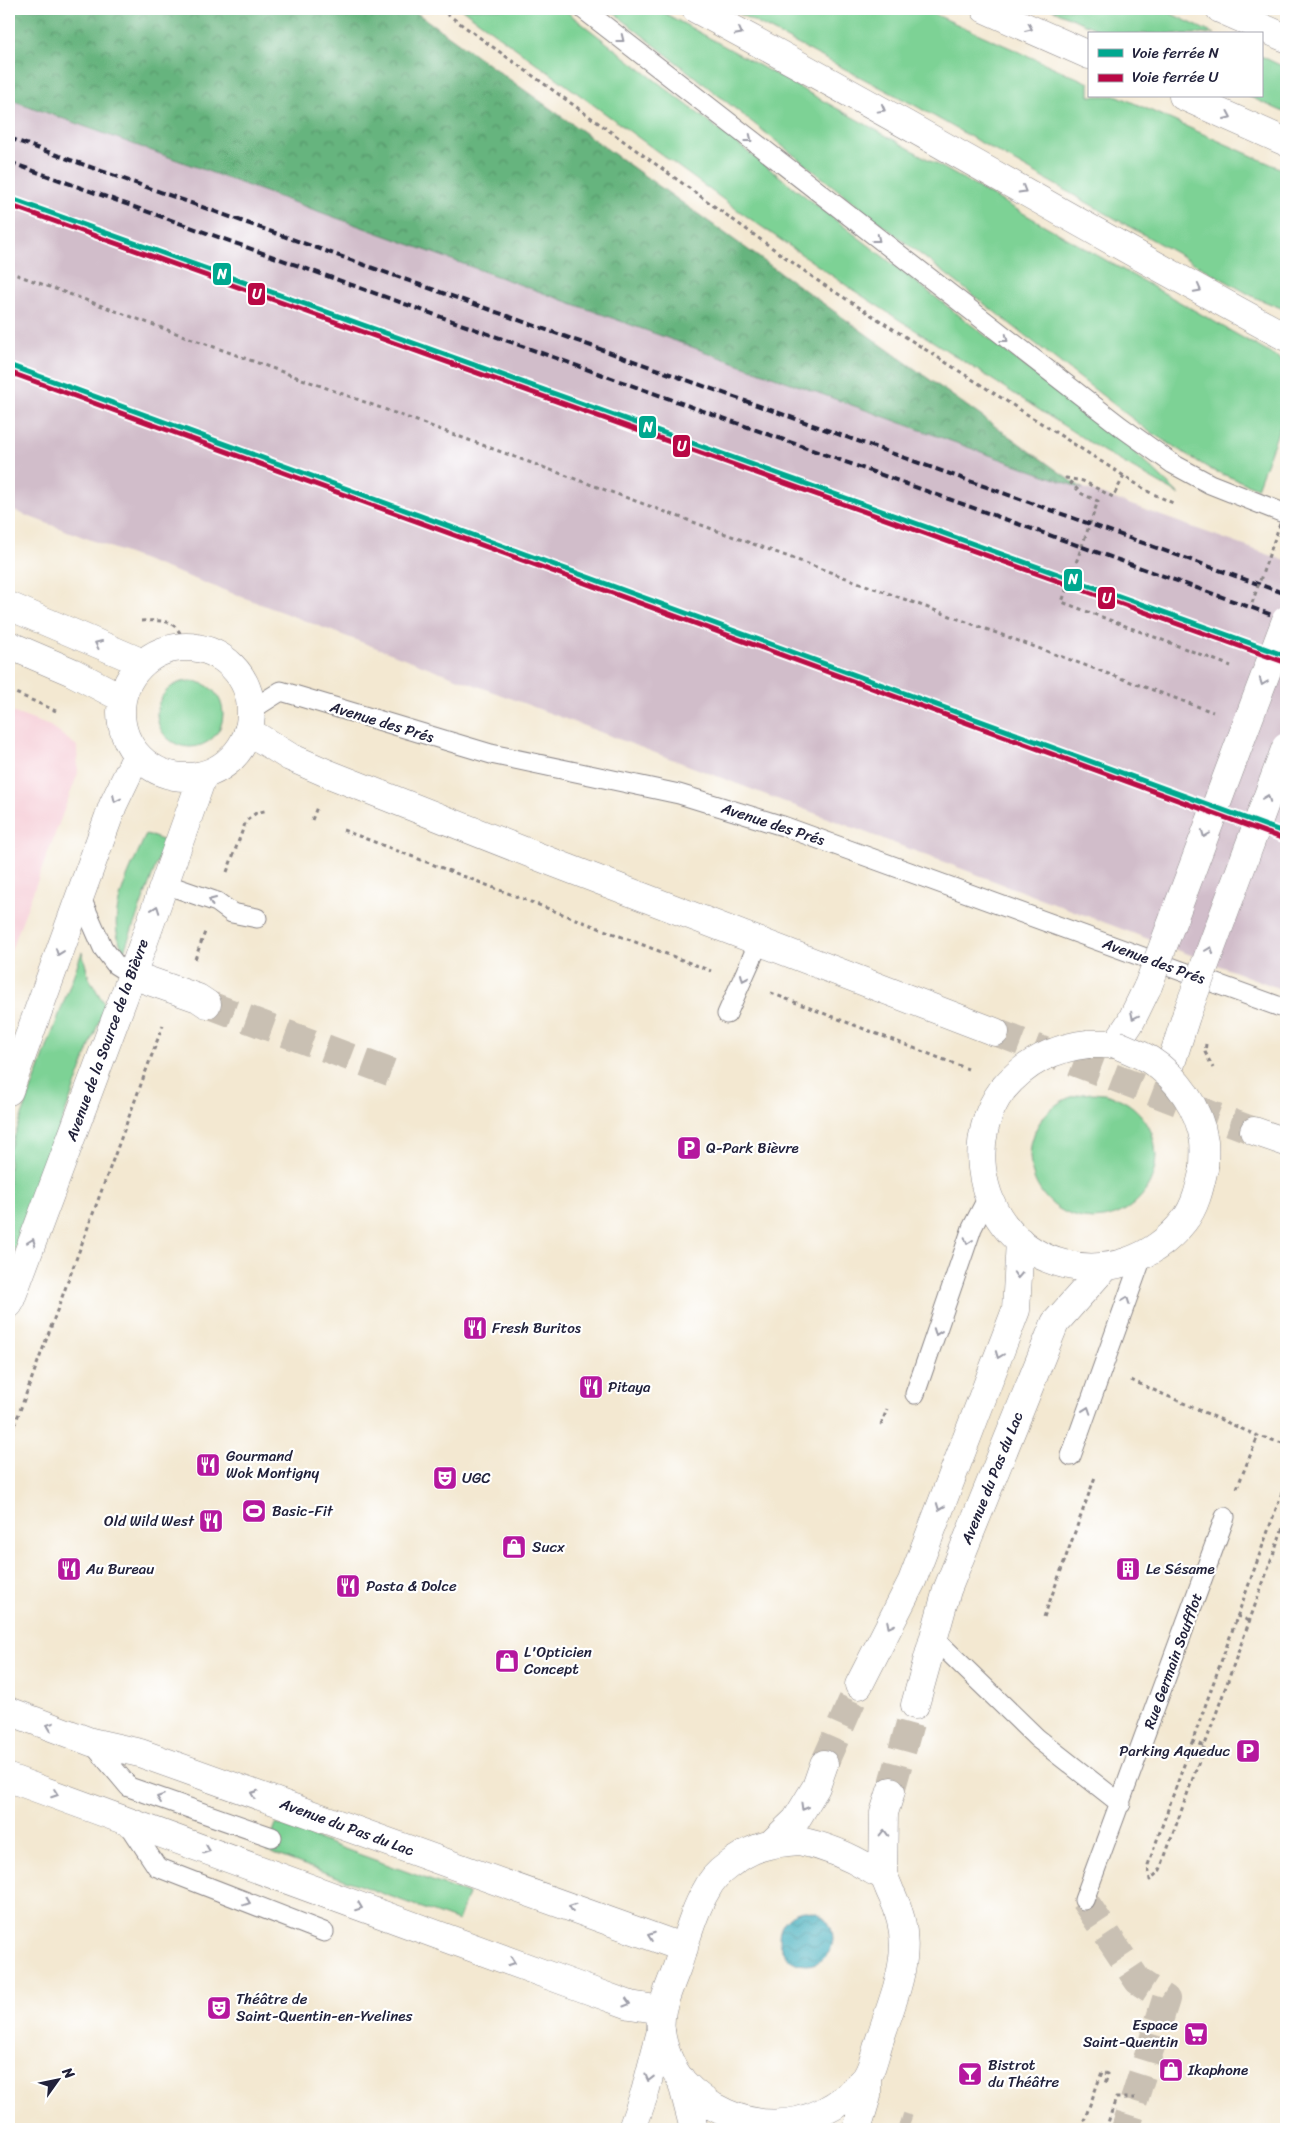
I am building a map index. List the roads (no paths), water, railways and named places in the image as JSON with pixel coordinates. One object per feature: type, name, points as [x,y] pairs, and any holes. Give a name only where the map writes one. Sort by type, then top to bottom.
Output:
[{"type":"main road","points":[[696,9],[846,89],[1155,266],[1286,337]]},
{"type":"main road","points":[[985,9],[1088,54]]},
{"type":"main road","points":[[1220,9],[1286,38]]},
{"type":"main road","points":[[1187,98],[1286,142]]},
{"type":"main road","points":[[9,606],[143,663]]},
{"type":"main road","points":[[1116,1044],[1130,1023],[1148,986],[1286,620]]},
{"type":"main road","name":"Avenue des Prés","points":[[183,638],[221,658],[236,671],[247,690],[249,720],[242,746],[231,759],[218,769],[203,775],[185,777],[167,774],[151,767],[137,755],[126,738],[121,718],[122,698],[130,679],[143,663],[160,652],[181,647],[183,638]]},
{"type":"main road","points":[[9,645],[72,672],[122,698]]},
{"type":"main road","points":[[249,720],[290,757],[329,774],[995,1032]]},
{"type":"main road","points":[[1168,1073],[1195,988],[1286,747]]},
{"type":"main road","points":[[9,1091],[113,805],[137,755]]},
{"type":"main road","name":"Avenue de la Source de la Bièvre","points":[[9,1304],[132,975],[203,775]]},
{"type":"main road","points":[[132,975],[198,998],[207,1004]]},
{"type":"main road","points":[[1116,1044],[1149,1059],[1168,1073],[1185,1093],[1197,1116],[1204,1141],[1204,1168],[1201,1183],[1198,1194],[1185,1220],[1166,1241],[1142,1257],[1124,1264],[1104,1268],[1073,1267],[1045,1257],[1020,1241],[1001,1221],[988,1198],[980,1151],[987,1118],[997,1099],[1016,1075],[1031,1062],[1068,1046],[1116,1044]]},
{"type":"main road","points":[[1254,1131],[1286,1142]]},
{"type":"main road","points":[[859,1685],[912,1581],[1016,1310],[1020,1241]]},
{"type":"main road","name":"Avenue du Pas du Lac","points":[[915,1705],[947,1590],[1055,1323],[1104,1268]]},
{"type":"main road","name":"Avenue du Pas du Lac","points":[[9,1710],[91,1742],[140,1753],[684,1948]]},
{"type":"main road","points":[[772,1843],[796,1820],[816,1787],[824,1764]]},
{"type":"main road","points":[[9,1778],[126,1819],[398,1922],[630,2005],[661,2020]]},
{"type":"main road","points":[[857,2129],[867,2096],[867,2078],[903,1968],[904,1946],[901,1922],[895,1901],[883,1876],[884,1813],[891,1791]]},
{"type":"main road","points":[[632,2129],[645,2092],[661,2020],[684,1948],[708,1888],[724,1868],[751,1849],[772,1843],[799,1841],[818,1844],[854,1858],[883,1876]]},
{"type":"main road","points":[[661,2020],[668,2058],[681,2079],[702,2100],[726,2117],[748,2125],[774,2128],[792,2127],[805,2122],[836,2107],[867,2078]]},
{"type":"main road","points":[[681,2079],[694,2129]]},
{"type":"lane","points":[[583,9],[1120,426],[1173,464],[1203,480],[1252,502],[1286,514]]},
{"type":"lane","name":"Avenue des Prés","points":[[249,720],[281,691],[491,754],[679,794],[783,826],[1286,1009]]},
{"type":"lane","points":[[165,884],[216,902],[232,913],[257,918]]},
{"type":"lane","points":[[80,896],[103,948],[116,965],[132,975]]},
{"type":"lane","points":[[727,1014],[759,942]]},
{"type":"lane","points":[[915,1394],[972,1228],[988,1198]]},
{"type":"lane","points":[[1071,1456],[1142,1257]]},
{"type":"lane","name":"Rue Germain Soufflot","points":[[1084,1900],[1225,1517]]},
{"type":"lane","points":[[934,1638],[1037,1738],[1120,1804]]},
{"type":"lane","points":[[91,1742],[129,1787],[272,1837]]},
{"type":"lane","points":[[126,1819],[157,1867],[324,1932]]},
{"type":"water","points":[[806,1911],[816,1913],[825,1919],[831,1928],[833,1938],[831,1948],[825,1957],[816,1963],[806,1965],[796,1963],[787,1957],[781,1948],[779,1938],[781,1928],[787,1919],[796,1913]]},
{"type":"tunnel","points":[[207,1004],[403,1077]]},
{"type":"tunnel","points":[[995,1032],[1254,1131]]},
{"type":"tunnel","points":[[824,1764],[859,1685]]},
{"type":"tunnel","points":[[891,1791],[915,1705]]},
{"type":"tunnel","points":[[1084,1900],[1138,1981],[1166,1999],[1125,2129]]},
{"type":"tunnel","points":[[899,2126],[908,2129]]},
{"type":"railway","points":[[9,138],[1286,594]]},
{"type":"railway","points":[[9,162],[1286,620]]},
{"type":"rail line","name":"N","points":[[9,198],[1286,656]]},
{"type":"rail line","name":"U","points":[[9,205],[1284,662]]},
{"type":"rail line","name":"N","points":[[9,365],[1286,833]]},
{"type":"rail line","name":"U","points":[[9,372],[1284,839]]},
{"type":"place","name":"Q-Park Bièvre","points":[[689,1148]]},
{"type":"place","name":"Fresh Buritos","points":[[475,1328]]},
{"type":"place","name":"Pitaya","points":[[591,1387]]},
{"type":"place","name":"Gourmand Wok Montigny","points":[[208,1465]]},
{"type":"place","name":"UGC","points":[[445,1478]]},
{"type":"place","name":"Basic-Fit","points":[[254,1511]]},
{"type":"place","name":"Old Wild West","points":[[211,1521]]},
{"type":"place","name":"Sucx","points":[[514,1547]]},
{"type":"place","name":"Au Bureau","points":[[69,1569]]},
{"type":"place","name":"Le Sésame","points":[[1128,1569]]},
{"type":"place","name":"Pasta & Dolce","points":[[348,1586]]},
{"type":"place","name":"L'Opticien Concept","points":[[507,1661]]},
{"type":"place","name":"Parking Aqueduc","points":[[1248,1751]]},
{"type":"place","name":"Théâtre de Saint-Quentin-en-Yvelines","points":[[219,2008]]},
{"type":"place","name":"Espace Saint-Quentin","points":[[1196,2034]]},
{"type":"place","name":"Ikaphone","points":[[1171,2070]]},
{"type":"place","name":"Bistrot du Théâtre","points":[[970,2074]]}]
